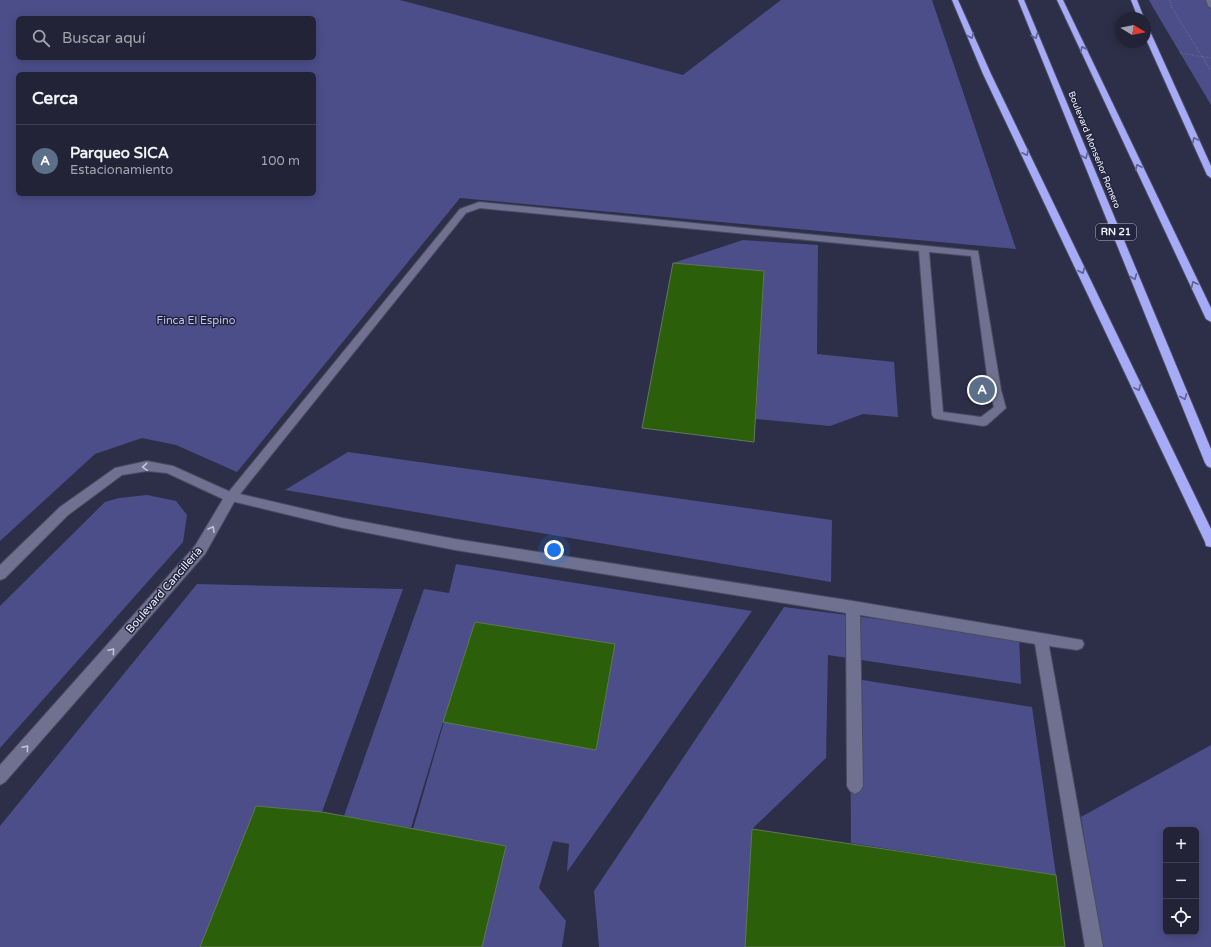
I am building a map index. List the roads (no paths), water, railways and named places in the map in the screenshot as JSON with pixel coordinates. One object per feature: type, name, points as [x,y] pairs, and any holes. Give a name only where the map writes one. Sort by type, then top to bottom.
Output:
[{"type":"highway","points":[[955,0],[987,74],[1211,542]]},
{"type":"highway","name":"Boulevard Monseñor Romero","points":[[1021,0],[1211,463]]},
{"type":"highway","points":[[1060,0],[1211,319]]},
{"type":"highway","points":[[1134,0],[1139,12]]},
{"type":"highway","points":[[1151,42],[1211,175]]},
{"type":"street","points":[[1209,0],[1211,6]]},
{"type":"street","name":"Boulevard Cancillería","points":[[0,777],[200,550],[231,497],[463,211],[479,205],[975,253],[995,390],[1000,408],[983,422],[938,415],[924,249]]},
{"type":"street","points":[[0,574],[64,511],[120,471],[147,466],[169,469],[231,497],[295,514],[469,547],[853,607],[1076,644]]},
{"type":"street","points":[[853,607],[855,786]]},
{"type":"street","points":[[1041,639],[1094,947]]},
{"type":"place","name":"Parqueo SICA","points":[[982,390]]},
{"type":"park label","name":"Finca El Espino","points":[[196,320]]}]
